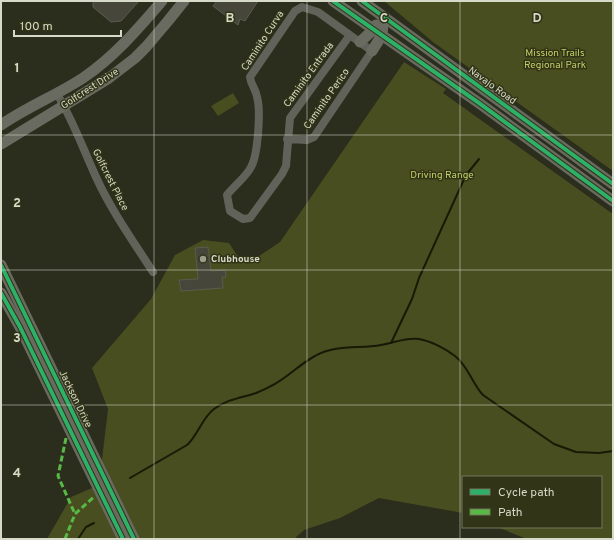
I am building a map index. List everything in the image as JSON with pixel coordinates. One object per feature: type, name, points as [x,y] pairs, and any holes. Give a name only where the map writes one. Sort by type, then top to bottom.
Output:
[{"type":"main road","name":"Golfcrest Drive","points":[[1,125],[57,94],[83,78],[107,60],[162,1]]},
{"type":"main road","name":"Golfcrest Drive","points":[[1,144],[109,78],[135,58],[184,1]]},
{"type":"main road","points":[[333,1],[429,57],[456,69]]},
{"type":"main road","points":[[366,4],[380,29],[613,201]]},
{"type":"main road","name":"Navajo Road","points":[[366,4],[613,184]]},
{"type":"main road","points":[[360,42],[380,29]]},
{"type":"main road","points":[[372,51],[380,29]]},
{"type":"main road","name":"Jackson Drive","points":[[1,265],[134,539]]},
{"type":"main road","name":"Jackson Drive","points":[[1,292],[123,539]]},
{"type":"street","name":"Caminito Curva","points":[[253,214],[250,218],[243,219],[230,211],[227,194],[251,167],[256,153],[259,106],[257,95],[250,84],[250,77],[295,11],[302,7],[318,12],[350,35]]},
{"type":"street","points":[[350,35],[372,51]]},
{"type":"street","name":"Caminito Entrada","points":[[253,214],[282,174],[286,166],[287,139],[290,118],[350,35]]},
{"type":"street","name":"Caminito Perico","points":[[287,139],[307,140],[314,137],[372,51]]},
{"type":"street","name":"Golfcrest Place","points":[[57,94],[110,205],[153,272]]},
{"type":"green space","name":"Mission Trails Regional Park","points":[[384,1],[613,1],[613,171],[433,42]]},
{"type":"green space","name":"Driving Range","points":[[404,62],[446,89],[443,93],[613,214],[613,539],[527,539],[500,528],[602,528],[602,476],[462,476],[462,513],[379,498],[340,518],[304,530],[294,539],[47,539],[71,497],[99,485],[108,409],[92,368],[151,299],[175,255],[203,240],[229,243],[239,258],[256,258],[280,242]]},
{"type":"green space","points":[[233,93],[239,103],[218,116],[211,106]]},
{"type":"building","points":[[93,1],[139,1],[121,21],[111,22],[93,7]]},
{"type":"building","points":[[217,1],[258,1],[245,21],[240,19],[238,25],[213,6]]},
{"type":"building","name":"Clubhouse","points":[[208,247],[211,271],[225,270],[226,277],[222,277],[223,288],[181,291],[179,280],[198,279],[195,248]]},
{"type":"waterway","points":[[391,343],[412,299],[419,278],[466,175],[479,159]]},
{"type":"waterway","points":[[130,478],[187,445],[206,417],[223,403],[258,392],[273,385],[304,363],[323,352],[339,348],[381,345],[409,339],[419,339],[438,346],[451,353],[467,370],[483,395],[554,444],[576,452],[599,453],[613,451]]},
{"type":"waterway","points":[[78,539],[86,527],[94,523]]},
{"type":"marked path","points":[[66,438],[58,476],[75,514]]},
{"type":"marked path","points":[[65,539],[75,514],[95,496]]},
{"type":"cycle path","points":[[333,1],[479,103],[613,201]]},
{"type":"cycle path","points":[[362,1],[613,184]]},
{"type":"cycle path","points":[[1,265],[134,539]]},
{"type":"cycle path","points":[[1,293],[20,327],[123,539]]},
{"type":"place","name":"Clubhouse","points":[[203,259]]}]
